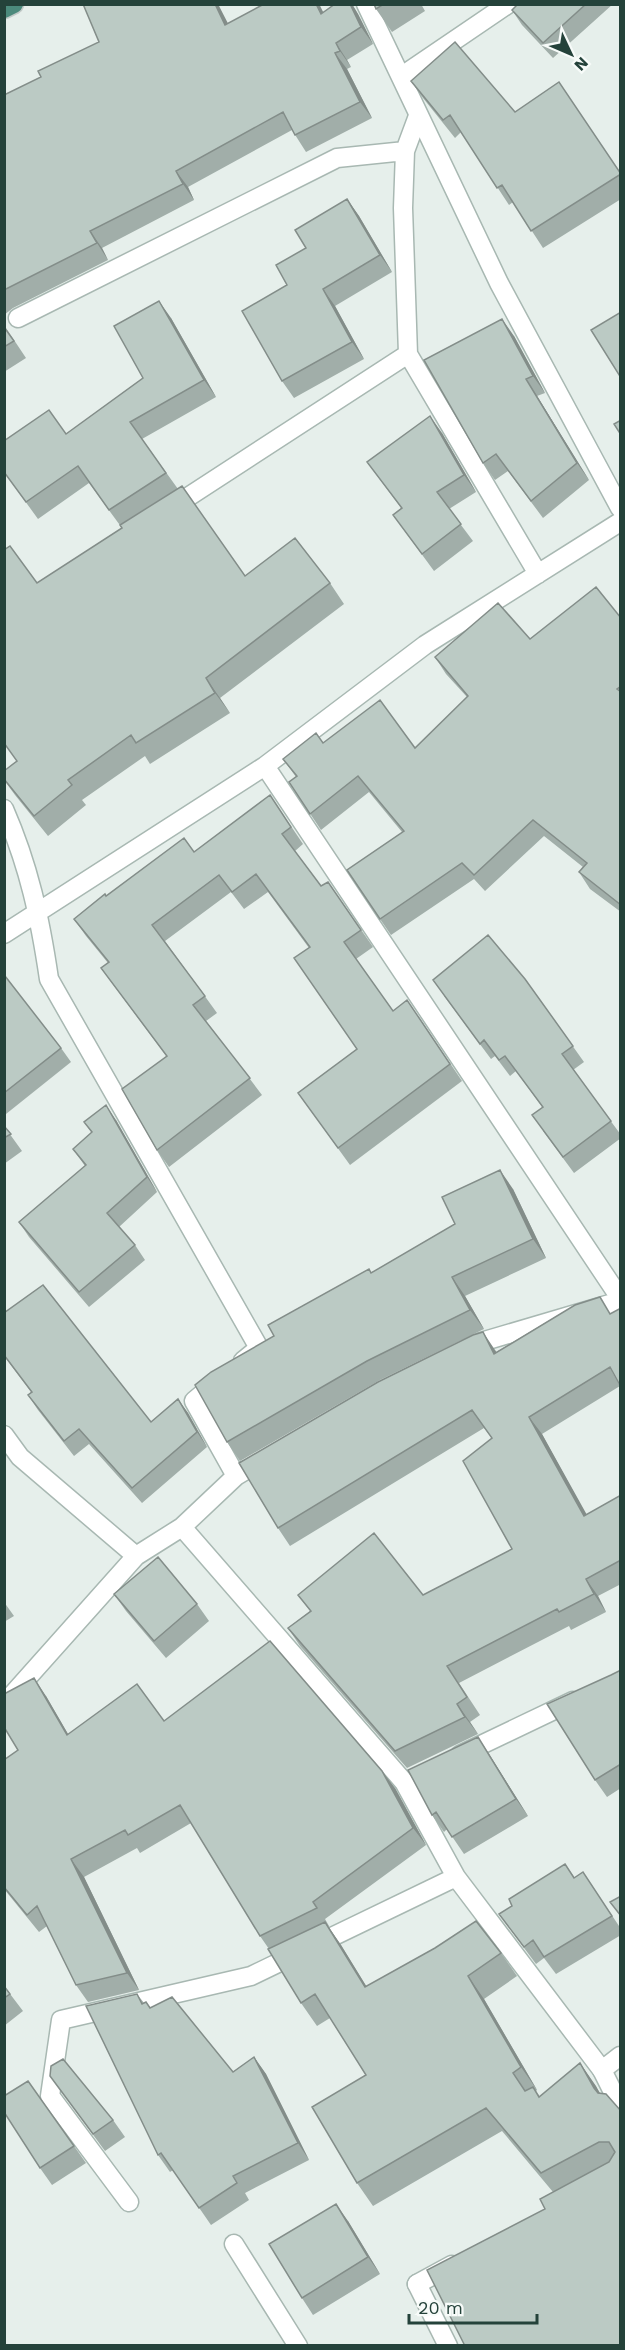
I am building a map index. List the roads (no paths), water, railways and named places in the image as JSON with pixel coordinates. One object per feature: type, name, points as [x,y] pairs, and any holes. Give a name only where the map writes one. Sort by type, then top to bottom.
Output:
[{"type":"highway","points":[[4,9],[14,4]]},
{"type":"street","points":[[366,4],[499,283],[621,508]]},
{"type":"street","points":[[402,76],[508,4]]},
{"type":"street","points":[[418,116],[405,151],[404,208],[408,354],[538,574]]},
{"type":"street","points":[[18,318],[337,158],[405,151]]},
{"type":"street","points":[[153,519],[408,354]]},
{"type":"street","points":[[4,934],[265,766],[425,645],[621,522]]},
{"type":"street","points":[[265,766],[621,1300],[481,1342],[449,1358]]},
{"type":"street","points":[[4,809],[17,837],[39,910],[49,979],[259,1348],[194,1401],[236,1476]]},
{"type":"street","points":[[4,1436],[20,1457],[136,1556]]},
{"type":"street","points":[[4,1704],[136,1556],[182,1527],[236,1476],[266,1458]]},
{"type":"street","points":[[182,1527],[410,1779],[456,1877],[602,2070],[621,2106]]},
{"type":"street","points":[[448,1761],[588,1694]]},
{"type":"street","points":[[129,2202],[50,2096],[61,2020],[251,1976],[456,1877]]},
{"type":"street","points":[[602,2070],[621,2056]]},
{"type":"street","points":[[234,2244],[298,2346]]},
{"type":"street","points":[[448,2346],[417,2284],[468,2256]]}]
